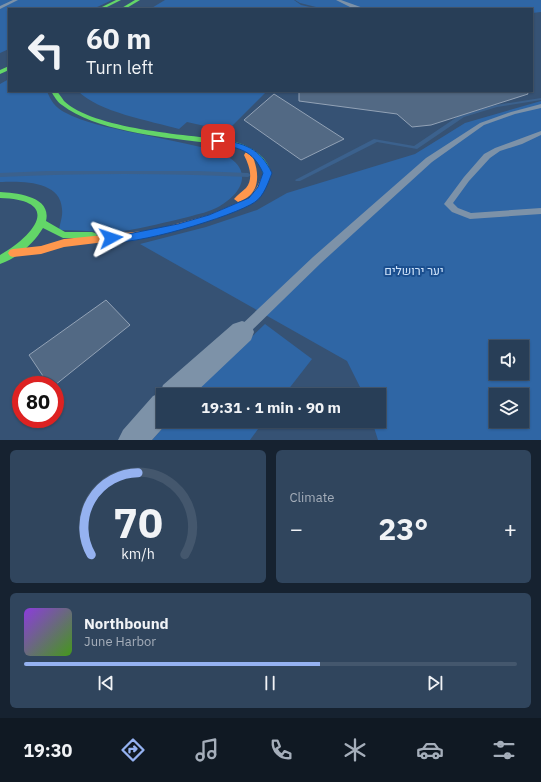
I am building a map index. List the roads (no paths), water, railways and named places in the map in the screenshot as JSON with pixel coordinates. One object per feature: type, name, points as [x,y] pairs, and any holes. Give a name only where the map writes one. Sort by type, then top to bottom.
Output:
[{"type":"main road","points":[[102,8],[119,0]]},
{"type":"main road","points":[[124,8],[137,0]]},
{"type":"main road","points":[[126,8],[137,0]]},
{"type":"main road","points":[[13,252],[41,250],[64,243],[134,236],[178,227],[212,217],[252,200],[261,188],[268,173],[262,162],[251,151],[236,144],[118,126],[74,111],[62,103],[55,92]]},
{"type":"main road","points":[[41,222],[63,235],[113,234],[149,229],[222,209],[246,195],[256,179],[254,164],[248,155],[251,151]]},
{"type":"main road","points":[[0,195],[20,195],[35,201],[41,208],[41,222],[29,239],[0,260]]},
{"type":"street","points":[[181,388],[242,332]]},
{"type":"street","points":[[133,440],[156,414]]},
{"type":"lane","points":[[0,8],[16,0]]},
{"type":"lane","points":[[338,0],[360,8]]},
{"type":"lane","points":[[242,332],[317,260],[429,160],[482,124],[513,113],[541,106]]},
{"type":"lane","points":[[541,133],[533,134],[516,144],[505,146],[487,156],[453,194],[448,204],[455,210],[470,216],[541,211]]},
{"type":"waterway","points":[[298,180],[376,140],[415,148],[462,116],[496,106],[541,99]]},
{"type":"waterway","points":[[0,175],[47,173],[197,173],[248,175]]},
{"type":"park label","name":"יער ירושלים","points":[[414,271]]}]
